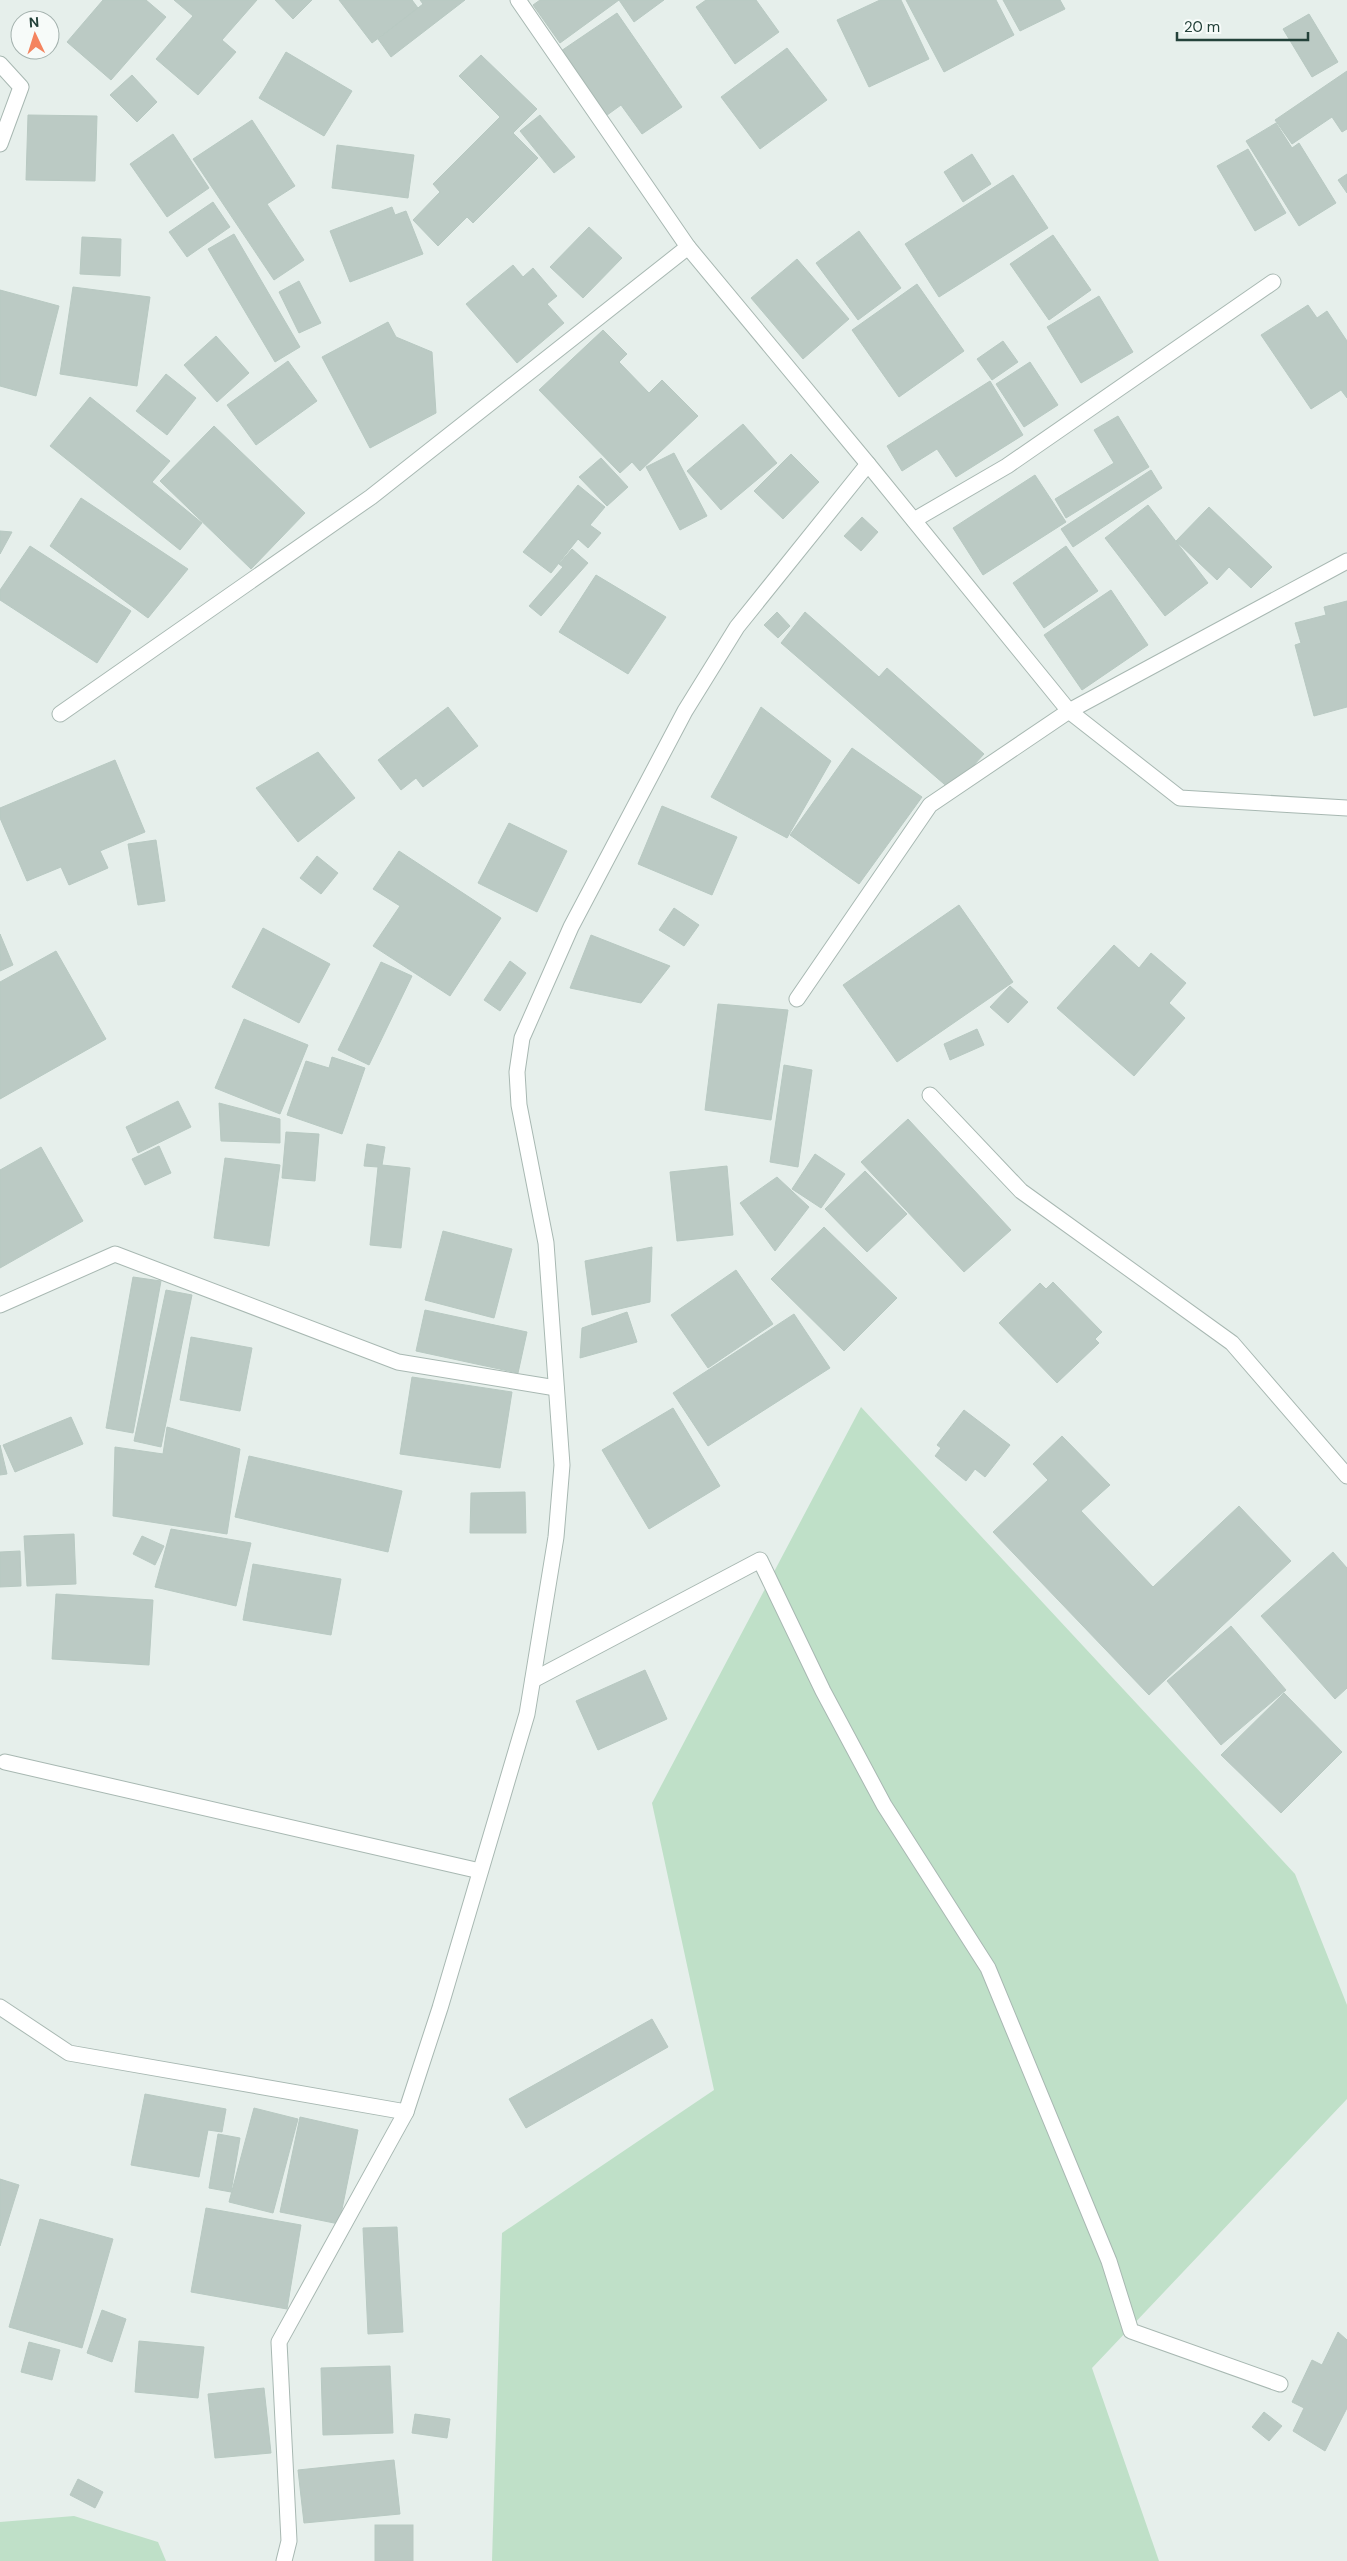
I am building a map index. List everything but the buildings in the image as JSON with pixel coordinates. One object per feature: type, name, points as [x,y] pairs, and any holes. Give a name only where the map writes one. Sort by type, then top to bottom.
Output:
[{"type":"street","points":[[518,0],[688,247],[1069,711],[1180,798],[1347,808]]},
{"type":"street","points":[[0,64],[21,88],[0,144]]},
{"type":"street","points":[[60,714],[371,497],[688,247]]},
{"type":"street","points":[[914,520],[1007,466],[1273,282]]},
{"type":"street","points":[[284,2561],[289,2541],[279,2342],[406,2112],[527,1714],[556,1537],[562,1465],[546,1243],[519,1105],[517,1072],[522,1038],[571,927],[691,702],[738,627],[868,464]]},
{"type":"street","points":[[797,999],[930,805],[1069,711],[1347,561]]},
{"type":"street","points":[[930,1095],[1021,1191],[1232,1343],[1347,1476]]},
{"type":"street","points":[[0,1305],[115,1254],[398,1362],[556,1388]]},
{"type":"street","points":[[533,1680],[760,1560],[823,1692],[884,1805],[988,1968],[1109,2261],[1131,2331],[1280,2384]]},
{"type":"street","points":[[5,1762],[480,1872]]},
{"type":"street","points":[[0,2007],[70,2053],[406,2112]]},
{"type":"green space","points":[[861,1407],[1295,1874],[1347,2005],[1347,2099],[1092,2368],[1159,2561],[492,2561],[502,2233],[714,2090],[652,1803]]},
{"type":"green space","points":[[74,2516],[158,2542],[166,2561],[0,2561],[0,2522]]}]
